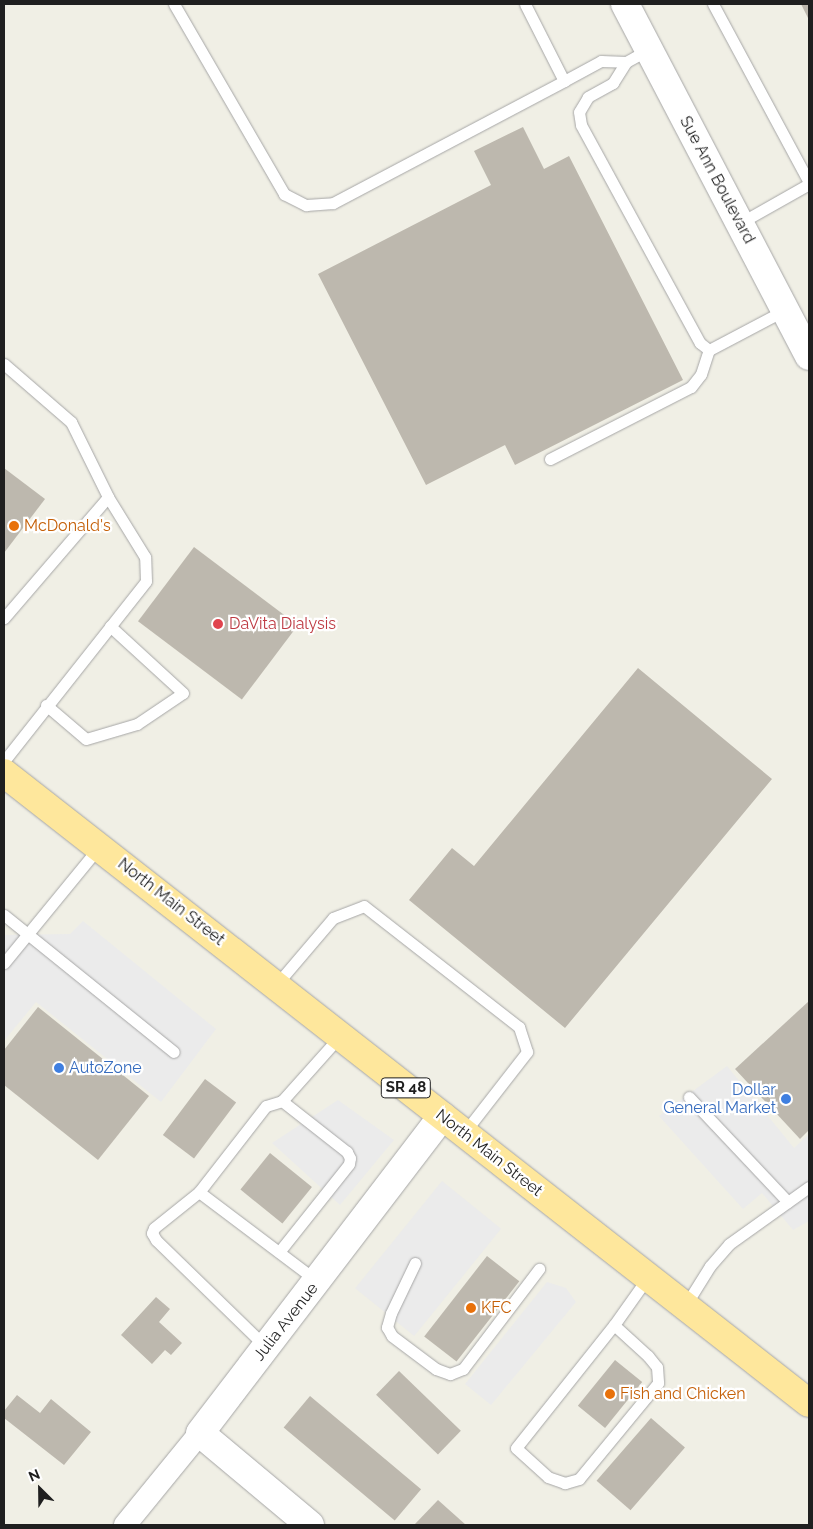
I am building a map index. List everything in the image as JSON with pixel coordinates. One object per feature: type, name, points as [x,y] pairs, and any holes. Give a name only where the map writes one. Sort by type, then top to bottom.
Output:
[{"type":"main road","name":"North Main Street","points":[[4,773],[100,846],[464,1134],[809,1403]]},
{"type":"street","name":"Sue Ann Boulevard","points":[[625,4],[637,56],[740,224],[809,356]]},
{"type":"street","name":"Julia Avenue","points":[[125,1525],[266,1348],[442,1116]]},
{"type":"street","points":[[200,1433],[310,1525]]},
{"type":"lane","points":[[174,4],[284,194],[306,205],[333,203],[601,61],[637,56]]},
{"type":"lane","points":[[525,4],[564,80]]},
{"type":"lane","points":[[714,4],[809,183],[740,224]]},
{"type":"lane","points":[[637,56],[613,83],[588,97],[579,112],[581,125],[700,343],[709,350]]},
{"type":"lane","points":[[550,459],[691,386],[701,374],[709,350],[785,310]]},
{"type":"lane","points":[[4,364],[71,422],[108,497],[145,557],[146,581],[46,705],[4,761]]},
{"type":"lane","points":[[4,618],[108,497]]},
{"type":"lane","points":[[46,705],[86,739],[137,724],[183,693],[110,626]]},
{"type":"lane","points":[[4,963],[100,846]]},
{"type":"lane","points":[[276,985],[333,918],[364,906],[511,1020],[519,1027],[527,1052],[464,1134]]},
{"type":"lane","points":[[4,915],[174,1052]]},
{"type":"lane","points":[[266,1348],[152,1234],[154,1228],[199,1192],[266,1106],[282,1101],[340,1036]]},
{"type":"lane","points":[[689,1097],[788,1202]]},
{"type":"lane","points":[[279,1252],[349,1164],[350,1158],[347,1152],[282,1101]]},
{"type":"lane","points":[[684,1306],[710,1266],[729,1244],[809,1187]]},
{"type":"lane","points":[[199,1192],[317,1281]]},
{"type":"lane","points":[[415,1263],[391,1313],[387,1328],[392,1336],[428,1364],[450,1374],[463,1369],[539,1269]]},
{"type":"lane","points":[[614,1325],[648,1356],[657,1367],[658,1383],[579,1479],[565,1483],[548,1477],[516,1448],[614,1325],[648,1277]]},
{"type":"shaded area","points":[[83,921],[216,1029],[161,1102],[36,1002],[4,1041],[4,935],[70,934]]},
{"type":"shaded area","points":[[727,1066],[794,1148],[809,1134],[809,1221],[793,1230],[762,1193],[743,1209],[659,1116]]},
{"type":"shaded area","points":[[338,1100],[394,1140],[340,1205],[272,1143]]},
{"type":"shaded area","points":[[442,1181],[501,1229],[414,1336],[355,1288]]},
{"type":"shaded area","points":[[547,1282],[566,1288],[576,1302],[491,1405],[465,1384]]},
{"type":"building","points":[[801,4],[809,4],[809,20]]},
{"type":"building","points":[[523,127],[544,169],[569,156],[683,380],[515,465],[505,445],[426,485],[318,274],[491,185],[474,151]]},
{"type":"building","name":"McDonald's","points":[[4,468],[45,499],[4,553]]},
{"type":"building","name":"DaVita Dialysis","points":[[194,547],[298,625],[242,700],[138,621]]},
{"type":"building","points":[[638,668],[772,779],[565,1028],[409,900],[452,848],[474,866]]},
{"type":"building","name":"Dollar General Market","points":[[809,1001],[809,1130],[800,1139],[735,1069]]},
{"type":"building","name":"AutoZone","points":[[38,1007],[149,1096],[98,1160],[4,1085],[4,1050]]},
{"type":"building","points":[[205,1079],[236,1102],[194,1158],[163,1135]]},
{"type":"building","points":[[270,1153],[312,1187],[282,1224],[240,1190]]},
{"type":"building","name":"KFC","points":[[487,1256],[519,1281],[457,1362],[424,1336]]},
{"type":"building","points":[[156,1297],[170,1309],[159,1322],[182,1343],[171,1355],[165,1350],[152,1364],[121,1335]]},
{"type":"building","name":"Fish and Chicken","points":[[615,1360],[642,1382],[605,1428],[578,1406]]},
{"type":"building","points":[[399,1371],[461,1431],[438,1454],[376,1395]]},
{"type":"building","points":[[17,1395],[40,1413],[51,1399],[91,1432],[64,1465],[4,1418],[4,1411]]},
{"type":"building","points":[[310,1396],[421,1489],[395,1521],[284,1427]]},
{"type":"building","points":[[651,1418],[685,1448],[631,1510],[597,1481]]},
{"type":"building","points":[[438,1500],[466,1525],[414,1525]]},
{"type":"place","name":"McDonald's","points":[[14,526]]},
{"type":"place","name":"DaVita Dialysis","points":[[218,624]]},
{"type":"place","name":"AutoZone","points":[[59,1068]]},
{"type":"place","name":"Dollar General Market","points":[[786,1099]]},
{"type":"place","name":"KFC","points":[[471,1308]]},
{"type":"place","name":"Fish and Chicken","points":[[610,1394]]}]
